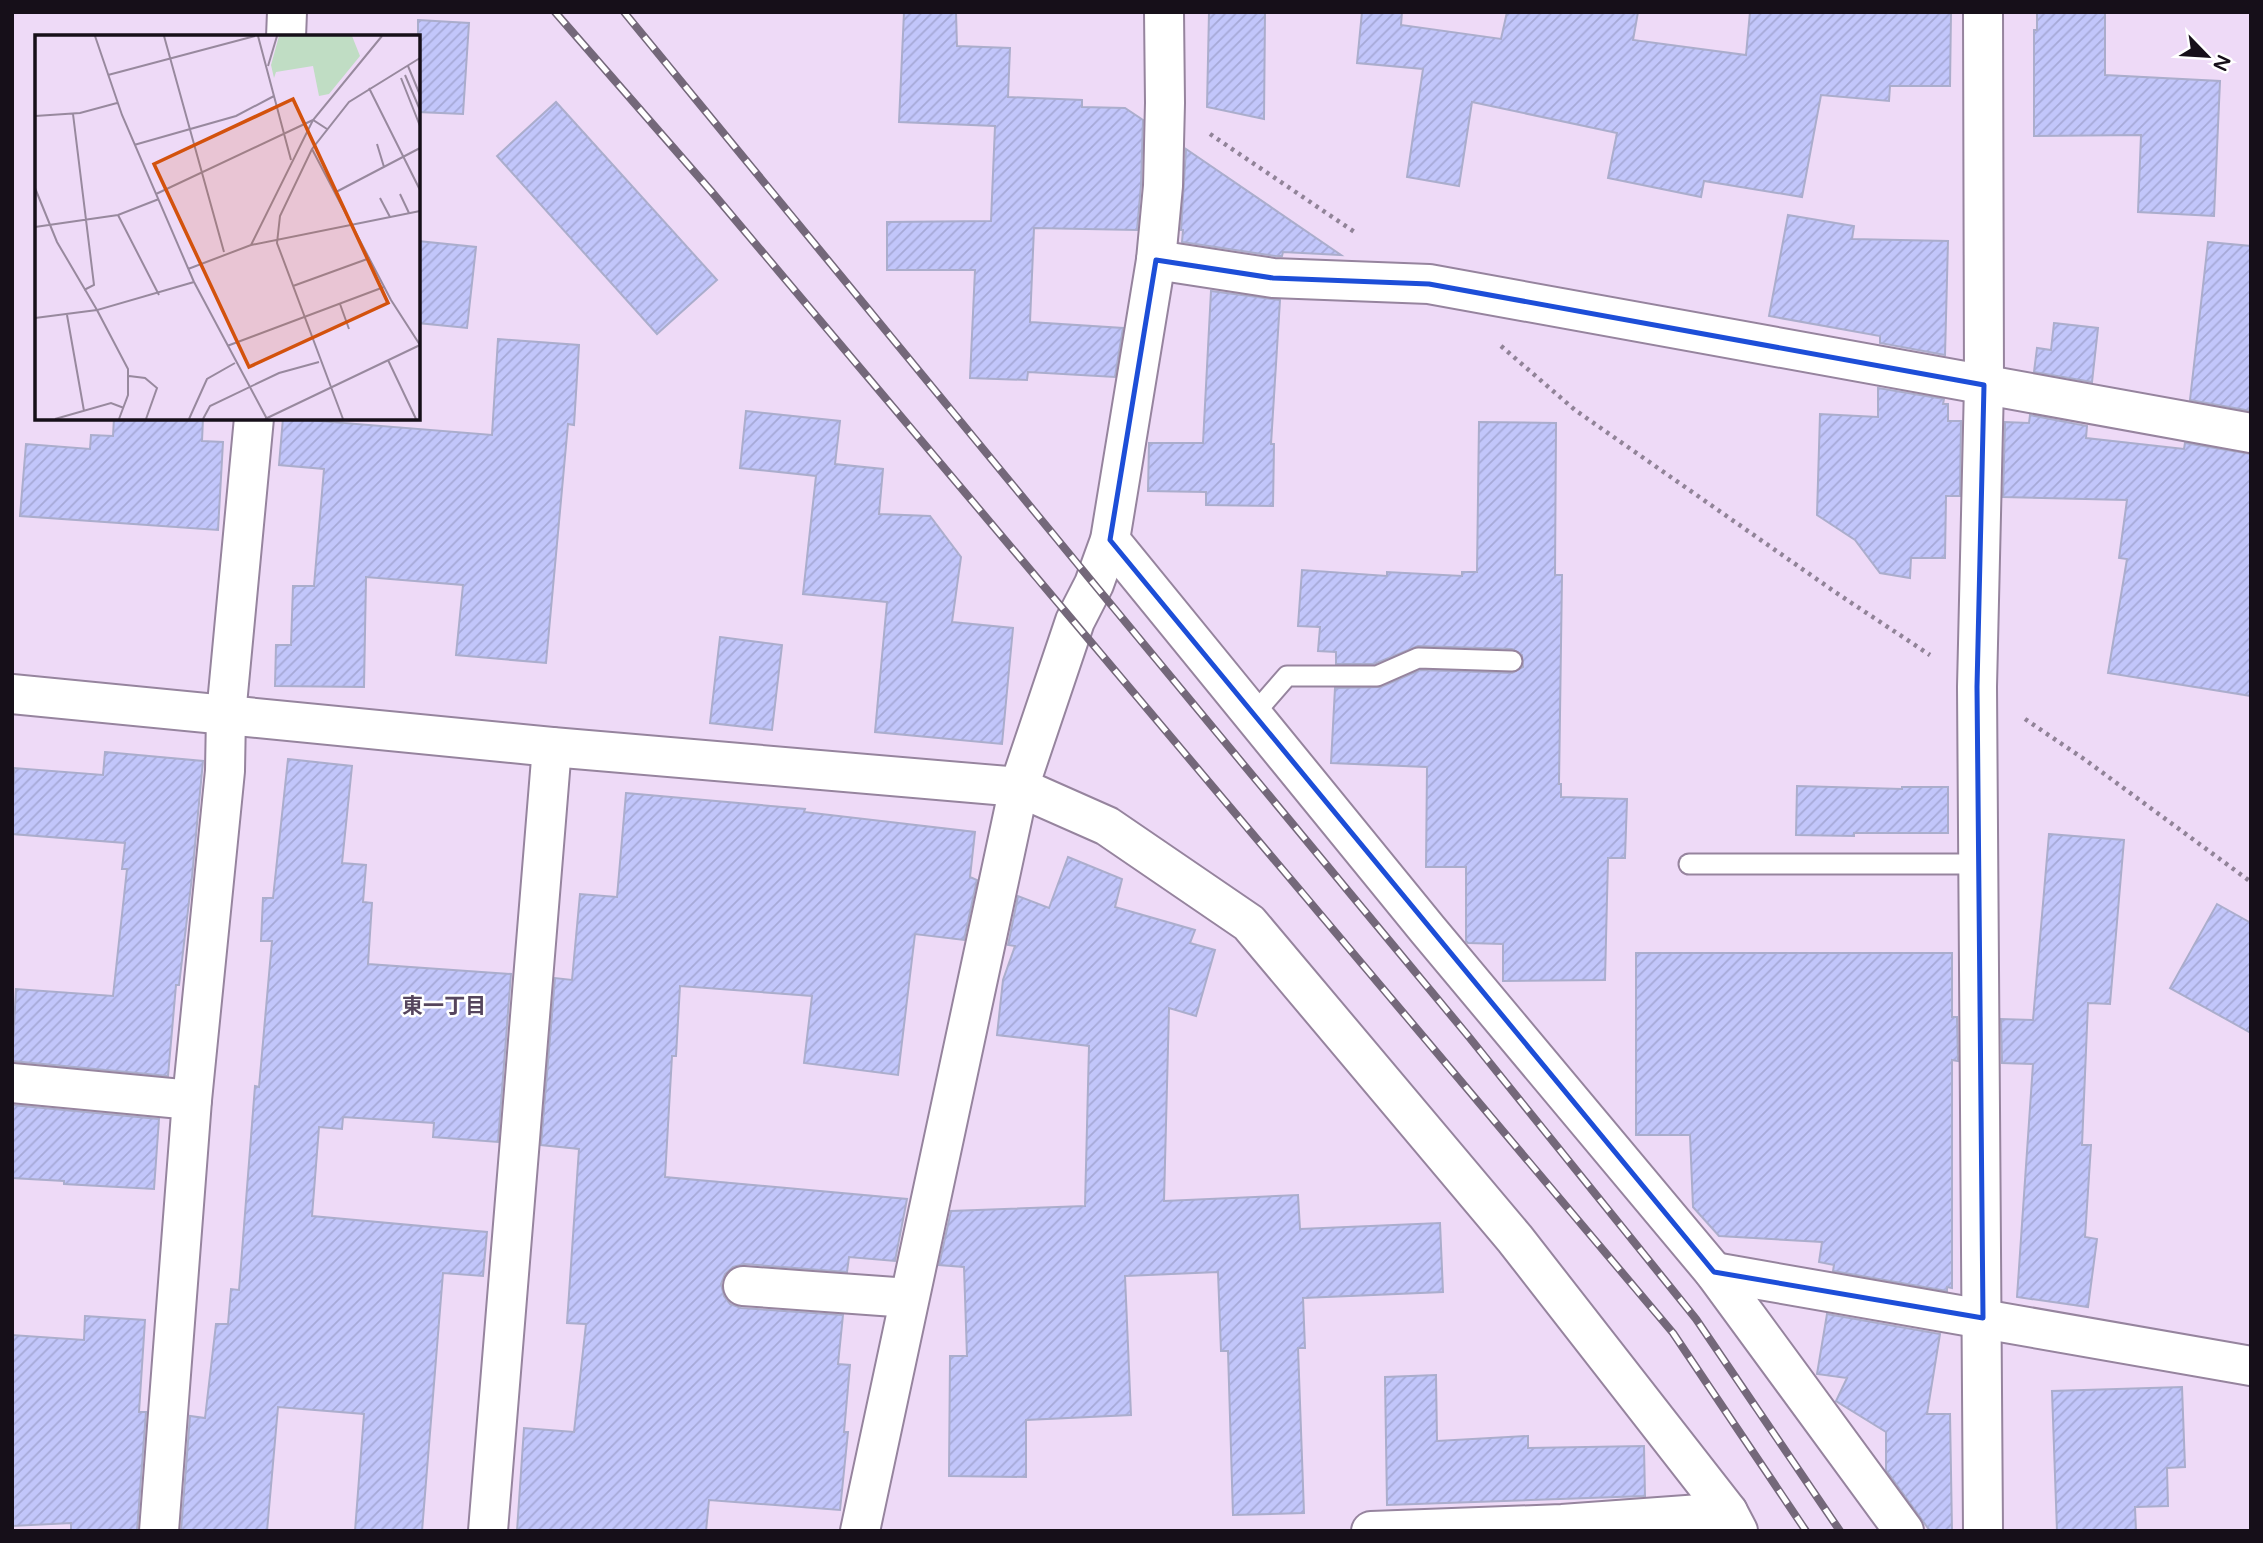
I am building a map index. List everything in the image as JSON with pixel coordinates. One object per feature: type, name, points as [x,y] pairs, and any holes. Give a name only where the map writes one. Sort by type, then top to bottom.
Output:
[{"type":"street","points":[[286,35],[287,12]]},
{"type":"street","points":[[860,1531],[1019,787],[1074,621],[1094,584],[1110,540],[1156,260],[1163,186],[1164,12]]},
{"type":"street","points":[[1983,12],[1983,385],[1977,687],[1983,1531]]},
{"type":"street","points":[[1156,260],[1273,278],[1429,284],[2251,433]]},
{"type":"street","points":[[159,1531],[192,1100],[225,771],[226,715],[254,420]]},
{"type":"street","points":[[1110,540],[1428,930],[1714,1272],[1904,1531]]},
{"type":"street","points":[[12,694],[552,747],[1019,787],[1107,826],[1249,923],[1515,1239],[1733,1521]]},
{"type":"street","points":[[488,1531],[552,747]]},
{"type":"street","points":[[12,1083],[192,1100]]},
{"type":"street","points":[[1714,1272],[2251,1366]]},
{"type":"street","points":[[743,1286],[909,1298]]},
{"type":"street","points":[[1371,1531],[1733,1521]]},
{"type":"lane","points":[[1253,715],[1287,676],[1377,676],[1418,659],[1512,661]]},
{"type":"lane","points":[[1689,864],[1979,864]]},
{"type":"path","points":[[1165,103],[1360,237]]},
{"type":"path","points":[[1492,338],[1575,410],[1838,594],[2084,759],[2251,883]]},
{"type":"highlighted area","points":[[1156,260],[1273,278],[1429,284],[1984,385],[1977,687],[1983,1318],[1714,1272],[1110,540]]},
{"type":"building","points":[[904,12],[956,12],[957,46],[1010,48],[1008,97],[1082,100],[1082,107],[1125,108],[1143,120],[1137,230],[1034,228],[1030,322],[1123,328],[1115,377],[1028,372],[1027,380],[970,378],[975,270],[887,270],[887,222],[991,221],[995,126],[899,122]]},
{"type":"building","points":[[1209,12],[1265,12],[1264,119],[1207,107]]},
{"type":"building","points":[[1362,12],[1402,12],[1401,25],[1501,39],[1507,12],[1638,12],[1633,40],[1746,55],[1750,12],[1951,12],[1950,86],[1890,86],[1889,101],[1821,95],[1802,197],[1704,181],[1701,197],[1608,178],[1617,133],[1472,102],[1459,186],[1407,177],[1423,69],[1357,63]]},
{"type":"building","points":[[2037,12],[2105,12],[2105,75],[2220,81],[2214,216],[2138,212],[2141,135],[2034,136],[2034,30],[2037,30]]},
{"type":"building","points":[[418,20],[469,23],[463,114],[420,112]]},
{"type":"building","points":[[556,102],[717,280],[657,334],[497,156]]},
{"type":"building","points":[[1186,149],[1341,255],[1283,252],[1282,256],[1275,256],[1182,242]]},
{"type":"building","points":[[1788,215],[1854,226],[1852,239],[1948,241],[1945,355],[1880,343],[1880,336],[1769,316]]},
{"type":"building","points":[[420,241],[476,247],[467,328],[420,323]]},
{"type":"building","points":[[2208,242],[2251,246],[2251,411],[2190,400]]},
{"type":"building","points":[[1211,291],[1280,300],[1271,444],[1274,444],[1273,506],[1206,505],[1206,492],[1148,491],[1149,443],[1203,443]]},
{"type":"building","points":[[2054,323],[2098,328],[2092,382],[2034,372],[2037,348],[2051,350]]},
{"type":"building","points":[[498,339],[579,345],[574,425],[568,424],[546,663],[456,655],[463,585],[366,577],[364,687],[275,686],[276,645],[291,645],[293,586],[314,586],[324,469],[279,465],[283,420],[492,435]]},
{"type":"building","points":[[1878,388],[1944,399],[1943,404],[1948,404],[1948,421],[1961,421],[1960,496],[1946,496],[1945,558],[1911,558],[1910,578],[1880,573],[1855,540],[1817,515],[1820,414],[1878,417]]},
{"type":"building","points":[[746,411],[840,421],[835,464],[883,469],[879,514],[930,516],[961,557],[952,622],[1013,628],[1002,744],[875,732],[887,602],[803,594],[816,476],[740,468]]},
{"type":"building","points":[[2030,415],[2087,426],[2086,438],[2184,449],[2185,443],[2251,454],[2251,696],[2108,673],[2127,559],[2119,558],[2127,500],[2003,497],[2005,422],[2029,423]]},
{"type":"building","points":[[114,420],[203,420],[202,441],[223,442],[218,530],[20,516],[26,444],[90,449],[91,435],[113,436]]},
{"type":"building","points":[[1479,422],[1556,423],[1555,575],[1562,575],[1561,797],[1627,799],[1625,858],[1608,858],[1605,980],[1503,981],[1503,944],[1466,941],[1466,867],[1426,867],[1427,767],[1331,763],[1335,688],[1381,687],[1420,670],[1512,673],[1523,667],[1522,655],[1512,649],[1418,646],[1374,664],[1336,664],[1336,652],[1318,651],[1320,627],[1298,626],[1302,570],[1387,576],[1387,572],[1462,576],[1462,572],[1477,572]]},
{"type":"building","points":[[720,637],[782,645],[772,730],[710,723]]},
{"type":"building","points":[[105,752],[203,761],[168,1076],[12,1061],[16,989],[113,996],[127,869],[122,869],[125,843],[12,834],[14,768],[103,775]]},
{"type":"building","points":[[288,759],[352,766],[342,863],[366,865],[363,902],[372,903],[368,964],[511,974],[498,1142],[433,1137],[434,1123],[343,1117],[342,1129],[319,1127],[312,1216],[487,1232],[483,1276],[443,1273],[422,1531],[355,1531],[364,1414],[278,1407],[267,1531],[181,1531],[190,1416],[205,1418],[216,1324],[228,1324],[231,1289],[239,1290],[255,1086],[259,1087],[272,941],[261,941],[263,898],[273,898]]},
{"type":"building","points":[[1797,786],[1902,789],[1948,787],[1948,833],[1796,835]]},
{"type":"building","points":[[626,793],[805,809],[804,812],[975,832],[970,877],[977,880],[964,940],[915,934],[898,1075],[804,1063],[812,996],[680,986],[676,1056],[672,1056],[665,1177],[907,1199],[895,1261],[849,1257],[847,1272],[744,1264],[733,1267],[725,1274],[721,1284],[724,1296],[730,1304],[741,1308],[843,1315],[838,1364],[850,1365],[844,1432],[848,1432],[840,1510],[709,1500],[706,1531],[517,1531],[524,1428],[574,1432],[586,1324],[567,1323],[579,1149],[541,1145],[555,978],[572,980],[580,894],[617,897]]},
{"type":"building","points":[[2049,834],[2124,840],[2110,1004],[2088,1003],[2082,1145],[2091,1145],[2085,1237],[2097,1239],[2088,1307],[2017,1297],[2033,1064],[2002,1063],[2001,1019],[2033,1020]]},
{"type":"building","points":[[1068,857],[1122,879],[1115,907],[1195,930],[1190,943],[1215,950],[1196,1016],[1169,1008],[1164,1201],[1298,1195],[1300,1229],[1440,1223],[1443,1292],[1303,1298],[1305,1348],[1298,1348],[1304,1513],[1233,1515],[1228,1351],[1221,1351],[1218,1272],[1125,1276],[1131,1415],[1026,1420],[1026,1477],[949,1476],[950,1356],[967,1356],[964,1267],[939,1265],[951,1211],[1085,1206],[1089,1046],[997,1035],[1003,980],[1015,946],[1008,945],[1018,896],[1049,908]]},
{"type":"building","points":[[2217,904],[2251,923],[2251,1033],[2170,988]]},
{"type":"building","points":[[1636,953],[1952,953],[1952,1017],[1957,1017],[1958,1061],[1952,1060],[1952,1288],[1947,1287],[1947,1291],[1833,1271],[1834,1265],[1819,1262],[1822,1242],[1719,1236],[1693,1207],[1690,1135],[1636,1135]]},
{"type":"building","points":[[12,1105],[159,1119],[154,1189],[12,1178]]},
{"type":"building","points":[[1827,1314],[1940,1334],[1927,1414],[1950,1414],[1952,1531],[1930,1531],[1886,1470],[1886,1432],[1836,1401],[1847,1378],[1817,1374]]},
{"type":"building","points":[[85,1316],[145,1320],[139,1412],[146,1412],[137,1531],[71,1531],[71,1523],[12,1526],[12,1335],[84,1340]]},
{"type":"building","points":[[1436,1375],[1437,1441],[1528,1436],[1528,1448],[1644,1446],[1645,1496],[1387,1505],[1385,1377]]},
{"type":"building","points":[[2182,1387],[2185,1467],[2167,1468],[2168,1506],[2135,1507],[2136,1531],[2057,1531],[2052,1391]]},
{"type":"railway","points":[[555,12],[711,191],[1673,1333],[1806,1531]]},
{"type":"railway","points":[[624,12],[1469,1037],[1696,1319],[1840,1531]]},
{"type":"district","name":"東一丁目","points":[[444,1006]]}]
